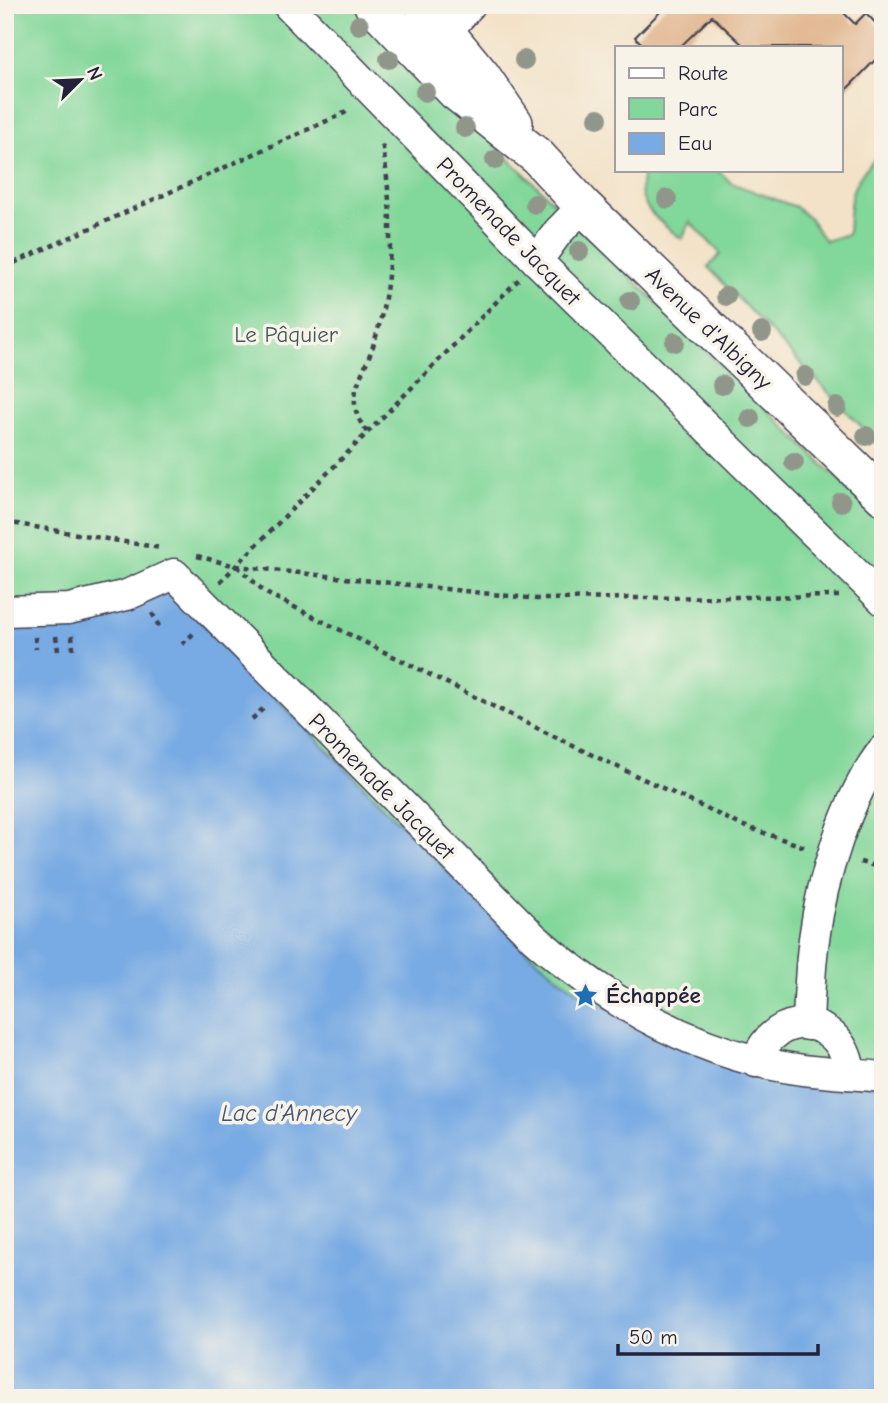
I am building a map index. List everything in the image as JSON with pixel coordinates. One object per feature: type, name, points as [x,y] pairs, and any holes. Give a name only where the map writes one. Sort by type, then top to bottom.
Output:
[{"type":"main road","name":"Avenue d'Albigny","points":[[373,5],[455,91],[538,157]]},
{"type":"main road","name":"Avenue d'Albigny","points":[[446,14],[481,75],[538,157],[583,206],[883,496]]},
{"type":"street","name":"Promenade Jacquet","points":[[288,5],[537,261],[880,598]]},
{"type":"street","points":[[387,5],[429,37],[446,14]]},
{"type":"street","points":[[537,261],[558,232],[583,206]]},
{"type":"street","name":"Promenade Jacquet","points":[[5,611],[69,609],[127,595],[174,574],[534,938],[566,967],[602,992],[675,1032],[756,1062],[807,1071],[883,1077]]},
{"type":"street","points":[[808,1025],[814,939],[834,856],[858,790],[883,750]]},
{"type":"street","points":[[756,1062],[760,1050],[775,1033],[797,1024],[808,1025],[820,1027],[839,1041],[845,1051],[850,1074]]},
{"type":"path","points":[[5,267],[379,97],[379,120],[389,184],[390,270],[375,342],[355,396],[354,408],[358,420],[367,432]]},
{"type":"path","points":[[236,566],[537,261]]},
{"type":"path","points":[[5,522],[167,549]]},
{"type":"path","points":[[190,555],[236,566],[537,598],[880,598]]},
{"type":"path","points":[[236,566],[266,593],[569,744],[741,825],[834,856],[883,868]]},
{"type":"path","points":[[149,607],[160,628]]},
{"type":"green space","name":"Le Pâquier","points":[[5,5],[354,5],[883,523],[883,1089],[596,1004],[525,950],[170,591],[132,609],[70,622],[5,623]]},
{"type":"green space","points":[[883,150],[883,449],[708,267],[721,254],[690,222],[682,239],[649,210],[641,192],[644,172],[720,172],[731,183],[796,207],[810,219],[825,241],[848,234],[854,187]]},
{"type":"water","name":"Lac d'Annecy","points":[[170,591],[525,950],[596,1004],[883,1089],[883,1398],[5,1398],[5,623],[70,622],[132,609]]},
{"type":"building","points":[[667,5],[836,5],[855,24],[866,13],[883,31],[883,52],[842,94],[842,46],[744,46],[712,16],[681,46],[644,46],[635,37]]},
{"type":"place","name":"Échappée","points":[[586,995]]}]
